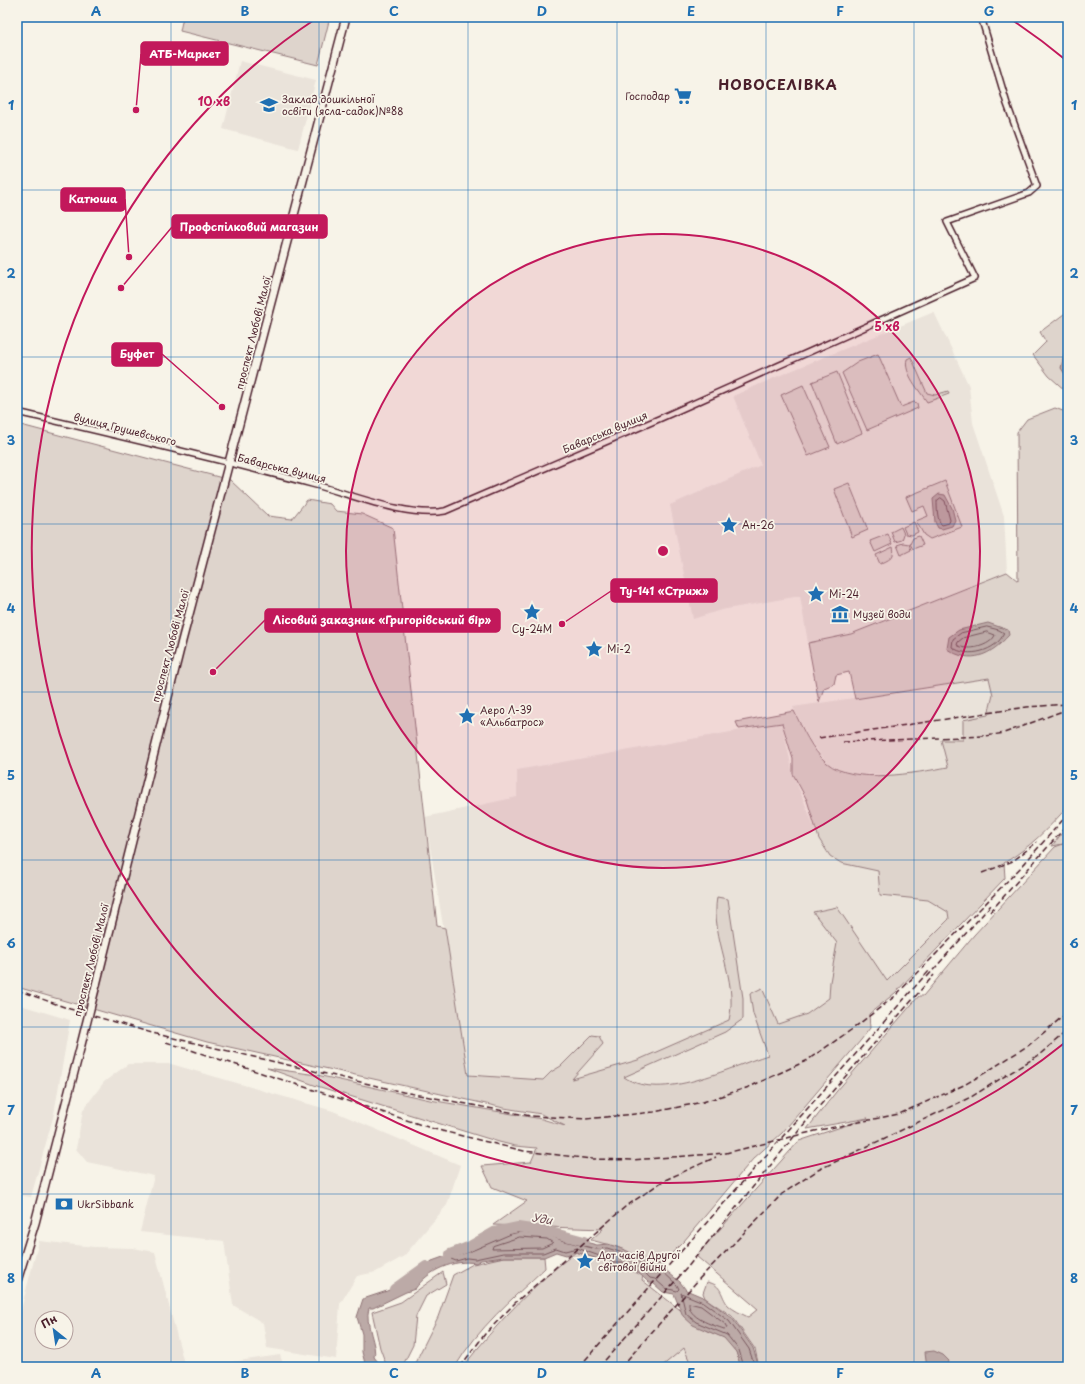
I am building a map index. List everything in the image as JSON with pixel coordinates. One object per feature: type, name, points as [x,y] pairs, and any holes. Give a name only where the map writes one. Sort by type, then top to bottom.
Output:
[{"type":"main road","name":"проспект Любові Малої","points":[[17,1281],[35,1223],[136,822],[346,17]]},
{"type":"street","name":"Баварська вулиця","points":[[229,464],[312,484],[420,513],[445,511],[656,420],[975,278],[947,222],[1029,192],[1037,186],[1007,104],[981,17]]},
{"type":"street","name":"вулиця Грушевського","points":[[17,412],[229,464]]},
{"type":"shaded area","points":[[183,17],[330,17],[318,65],[180,31]]},
{"type":"shaded area","name":"Заклад дошкільної освіти (ясла-садок)№88","points":[[240,61],[316,80],[298,149],[223,129]]},
{"type":"shaded area","points":[[1068,311],[1067,392],[1049,376],[1033,355],[1046,342],[1040,332]]},
{"type":"shaded area","points":[[934,312],[969,386],[973,423],[1004,516],[1007,572],[851,634],[808,643],[800,596],[721,610],[693,619],[670,505],[761,465],[733,396]]},
{"type":"shaded area","points":[[878,354],[901,407],[914,402],[917,403],[918,408],[867,430],[842,373],[858,362]]},
{"type":"shaded area","points":[[911,357],[927,393],[935,395],[948,391],[949,394],[927,402],[913,382],[907,370],[907,359]]},
{"type":"shaded area","points":[[837,372],[862,433],[837,444],[812,382]]},
{"type":"shaded area","points":[[803,385],[830,447],[808,456],[781,395]]},
{"type":"shaded area","points":[[1055,408],[1068,413],[1068,806],[1038,837],[1022,851],[1004,863],[1005,878],[895,993],[869,1014],[870,1028],[861,1040],[782,1133],[753,1159],[684,1241],[662,1263],[657,1262],[660,1264],[656,1265],[617,1247],[591,1240],[603,1229],[493,1225],[527,1201],[492,1187],[482,1166],[531,1162],[537,1148],[515,1146],[499,1142],[317,1086],[267,1068],[317,1075],[430,1100],[542,1119],[565,1126],[541,1114],[504,1108],[207,1042],[17,987],[17,424],[230,480],[268,516],[292,519],[307,500],[330,504],[336,511],[362,514],[393,528],[437,926],[445,928],[468,1075],[543,1080],[551,1072],[561,1066],[592,1035],[599,1036],[603,1044],[572,1079],[638,1060],[729,1020],[731,1005],[730,989],[717,928],[716,912],[717,897],[728,899],[743,998],[743,1019],[725,1032],[624,1077],[639,1084],[657,1086],[676,1085],[696,1080],[768,1055],[753,1014],[750,994],[762,988],[778,1024],[807,1014],[829,998],[830,982],[837,943],[813,912],[837,907],[887,981],[949,919],[948,912],[928,900],[880,895],[878,871],[841,863],[830,856],[819,839],[807,800],[793,774],[793,759],[782,723],[739,729],[736,722],[794,711],[816,752],[827,763],[839,770],[853,774],[886,776],[948,767],[941,740],[963,740],[963,720],[988,715],[993,695],[989,678],[855,699],[849,672],[836,675],[834,684],[824,688],[819,702],[808,643],[851,634],[1007,572],[1018,581],[1017,432],[1027,419]]},
{"type":"shaded area","points":[[945,481],[962,527],[930,539],[924,535],[916,521],[928,516],[924,506],[912,511],[906,497]]},
{"type":"shaded area","points":[[849,483],[868,530],[852,537],[834,489]]},
{"type":"shaded area","points":[[914,522],[918,532],[912,535],[906,534],[903,527]]},
{"type":"shaded area","points":[[901,527],[904,534],[902,540],[895,542],[891,532]]},
{"type":"shaded area","points":[[888,534],[892,544],[875,552],[870,541]]},
{"type":"shaded area","points":[[919,536],[923,545],[913,549],[910,544],[913,538]]},
{"type":"shaded area","points":[[903,543],[909,544],[911,550],[901,555],[897,545]]},
{"type":"shaded area","points":[[893,547],[894,551],[892,556],[880,564],[876,555]]},
{"type":"shaded area","points":[[989,678],[993,695],[988,715],[963,740],[941,740],[948,767],[911,773],[895,775],[857,774],[845,772],[827,763],[810,741],[793,707]]},
{"type":"shaded area","points":[[782,723],[793,774],[819,839],[830,856],[841,863],[879,871],[880,895],[928,900],[948,912],[949,918],[866,1007],[783,1063],[649,1104],[468,1076],[425,817],[517,797],[517,770]]},
{"type":"shaded area","points":[[1068,825],[1068,1367],[759,1367],[755,1349],[732,1316],[705,1298],[703,1293],[707,1282],[716,1285],[719,1288],[725,1301],[732,1309],[748,1317],[758,1309],[696,1256],[799,1141],[868,1118],[807,1129],[836,1092],[919,996],[923,996],[974,935],[1055,847],[1063,844],[1052,846]]},
{"type":"shaded area","points":[[17,1004],[70,1020],[54,1114],[31,1197],[17,1195]]},
{"type":"shaded area","points":[[128,1064],[171,1064],[333,1111],[460,1165],[447,1205],[404,1256],[376,1272],[357,1276],[340,1304],[336,1359],[267,1348],[263,1323],[233,1305],[224,1241],[140,1232],[154,1176],[87,1162],[76,1149],[83,1110],[104,1082]]},
{"type":"shaded area","points":[[39,1241],[94,1247],[133,1248],[155,1252],[185,1367],[17,1367],[17,1325]]},
{"type":"shaded area","points":[[576,1252],[607,1262],[611,1266],[625,1267],[643,1276],[642,1280],[707,1331],[726,1338],[736,1352],[741,1367],[692,1367],[684,1348],[661,1367],[463,1367],[502,1320],[545,1278]]},
{"type":"shaded area","points":[[504,1257],[544,1257],[545,1268],[508,1303],[474,1339],[455,1367],[413,1367],[438,1317],[453,1275],[473,1264]]},
{"type":"shaded area","points":[[443,1272],[446,1284],[426,1296],[416,1316],[413,1345],[402,1367],[387,1367],[380,1348],[372,1312],[401,1302]]},
{"type":"shaded area","points":[[684,1348],[692,1367],[657,1367]]},
{"type":"shaded area","points":[[280,1355],[284,1367],[213,1367],[232,1362]]},
{"type":"water","points":[[1068,337],[1068,379],[1061,368]]},
{"type":"water","points":[[939,494],[945,495],[952,508],[955,520],[952,526],[942,529],[938,528],[935,522],[933,499]]},
{"type":"water","points":[[988,623],[1008,630],[1009,635],[995,648],[980,656],[972,657],[956,654],[947,649],[949,637],[959,630]]},
{"type":"water","points":[[520,1228],[548,1229],[562,1236],[597,1245],[608,1244],[625,1250],[656,1265],[662,1263],[664,1269],[680,1282],[686,1290],[705,1298],[732,1318],[753,1348],[759,1367],[741,1367],[736,1352],[724,1338],[693,1325],[683,1316],[674,1294],[663,1292],[653,1283],[649,1283],[634,1270],[628,1267],[611,1266],[607,1262],[576,1252],[566,1255],[556,1252],[544,1257],[504,1257],[481,1260],[476,1263],[468,1262],[450,1264],[427,1276],[415,1289],[373,1308],[369,1308],[368,1321],[375,1352],[374,1357],[382,1367],[366,1367],[362,1352],[362,1334],[357,1317],[363,1299],[387,1291],[405,1282],[432,1261],[468,1248],[488,1238]]},
{"type":"water","points":[[934,1351],[943,1355],[949,1361],[947,1367],[927,1367],[925,1352]]},
{"type":"waterway","name":"Уди","points":[[450,1254],[468,1247],[494,1232],[518,1227],[551,1232],[584,1241]]},
{"type":"waterway","name":"Уди","points":[[394,1289],[426,1266]]},
{"type":"railway","points":[[819,738],[1027,707],[1068,704]]},
{"type":"railway","points":[[843,742],[986,736],[1004,733],[1068,709]]},
{"type":"railway","points":[[1023,865],[1068,814]]},
{"type":"railway","points":[[990,912],[1068,824]]},
{"type":"railway","points":[[982,873],[1013,861],[1037,842]]},
{"type":"railway","points":[[17,990],[70,1009],[152,1033],[403,1092],[531,1116],[586,1119],[654,1112],[703,1102],[749,1087],[806,1061],[851,1030],[894,997],[1026,862]]},
{"type":"railway","points":[[927,977],[992,904]]},
{"type":"railway","points":[[579,1367],[929,971]]},
{"type":"railway","points":[[599,1367],[686,1269],[810,1117],[934,975]]},
{"type":"railway","points":[[166,1042],[434,1129],[524,1151],[592,1159],[632,1160],[726,1153],[815,1131],[899,1114],[964,1085],[988,1071],[1029,1045],[1068,1012]]},
{"type":"railway","points":[[621,1367],[699,1279],[782,1194],[818,1170],[971,1097],[1039,1055],[1068,1030]]},
{"type":"railway","points":[[460,1367],[485,1334],[517,1301],[625,1207],[663,1181],[716,1157]]},
{"type":"place","name":"Господар","points":[[683,96]]},
{"type":"place","name":"Заклад дошкільної освіти (ясла-садок)№88","points":[[269,105]]},
{"type":"place","name":"АТБ-Маркет","points":[[136,110]]},
{"type":"place","name":"Катюша","points":[[129,257]]},
{"type":"place","name":"Профспілковий магазин","points":[[121,288]]},
{"type":"place","name":"Буфет","points":[[222,407]]},
{"type":"place","name":"Ан-26","points":[[729,525]]},
{"type":"place","name":"Мі-24","points":[[816,594]]},
{"type":"place","name":"Су-24М","points":[[532,612]]},
{"type":"place","name":"Музей води","points":[[840,614]]},
{"type":"place","name":"Ту-141 «Стриж»","points":[[562,624]]},
{"type":"place","name":"Мі-2","points":[[594,649]]},
{"type":"place","name":"Лісовий заказник «Григорівський бір»","points":[[213,672]]},
{"type":"place","name":"Аеро Л-39 «Альбатрос»","points":[[467,716]]},
{"type":"place","name":"UkrSibbank","points":[[64,1204]]},
{"type":"place","name":"Дот часів Другої світової війни","points":[[585,1261]]},
{"type":"district","name":"НОВОСЕЛІВКА","points":[[778,85]]}]
